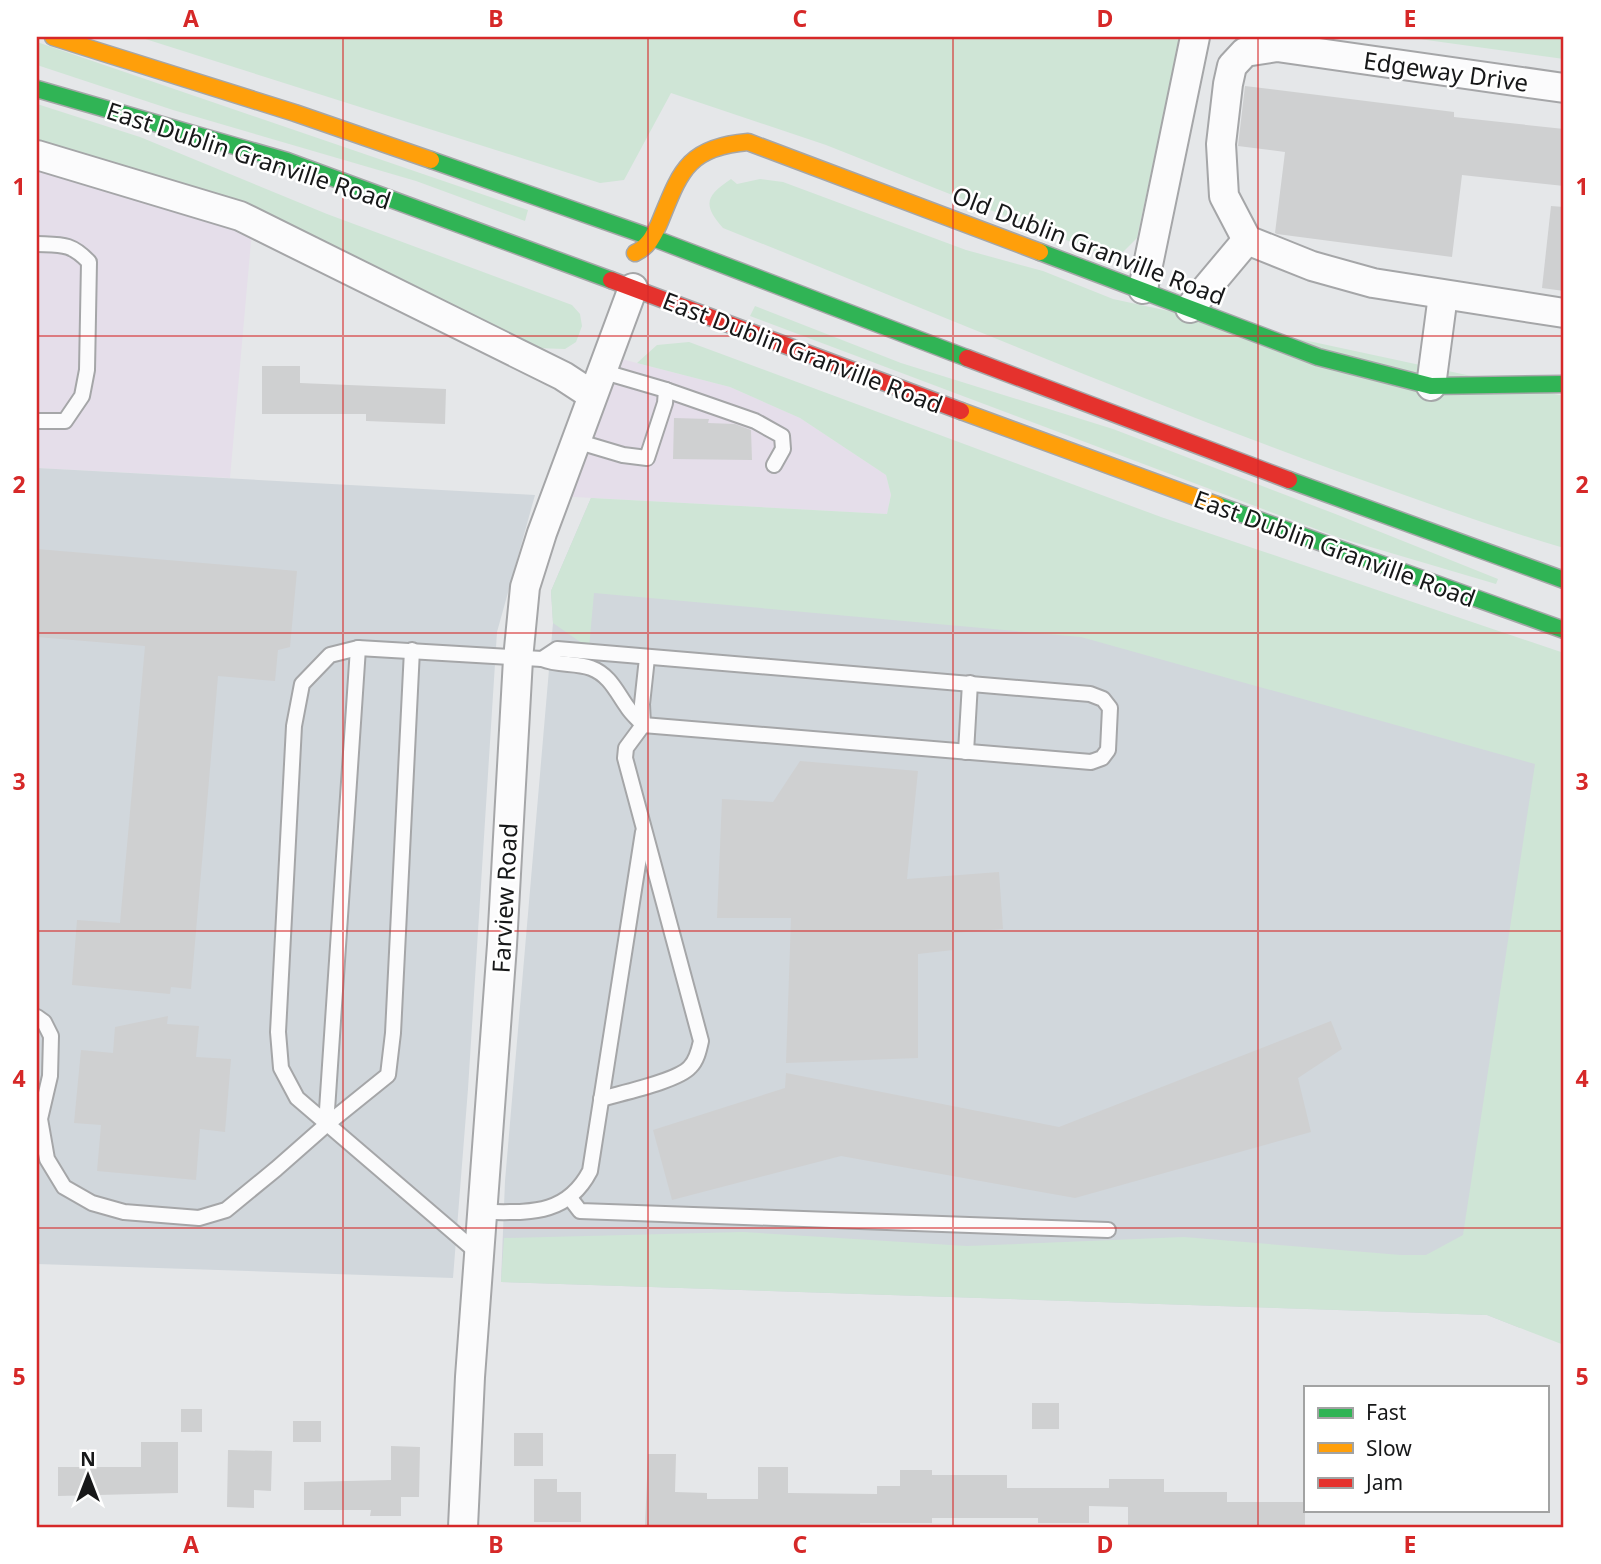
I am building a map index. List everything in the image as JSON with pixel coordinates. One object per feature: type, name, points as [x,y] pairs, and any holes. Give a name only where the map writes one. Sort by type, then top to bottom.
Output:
[{"type":"main road","name":"East Dublin Granville Road","points":[[53,37],[295,113],[653,238],[1120,417],[1564,580]]},
{"type":"main road","name":"East Dublin Granville Road","points":[[37,89],[286,162],[637,281],[1089,459],[1564,630]]},
{"type":"main road","name":"Old Dublin Granville Road","points":[[653,238],[678,179],[688,163],[708,149],[725,142],[748,142],[1318,357],[1432,386],[1564,384]]},
{"type":"main road","points":[[324,175],[370,174]]},
{"type":"main road","points":[[621,253],[631,254],[644,250],[653,238]]},
{"type":"main road","points":[[1094,421],[1120,417]]},
{"type":"street","points":[[1143,289],[1195,37]]},
{"type":"street","name":"Edgeway Drive","points":[[1247,240],[1224,196],[1221,144],[1232,66],[1245,52],[1277,47],[1564,88]]},
{"type":"street","points":[[37,155],[240,215],[562,376],[597,383]]},
{"type":"street","points":[[1190,308],[1247,240],[1312,266],[1373,284],[1564,313]]},
{"type":"street","name":"Farview Road","points":[[463,1527],[470,1377],[502,945],[530,659],[525,587],[597,383],[637,281]]},
{"type":"street","points":[[1432,386],[1443,295]]},
{"type":"lane","points":[[37,244],[67,244],[79,251],[89,262],[88,370],[82,396],[65,421],[37,421]]},
{"type":"lane","points":[[597,383],[666,390],[755,421],[782,436],[783,449],[774,465]]},
{"type":"lane","points":[[576,441],[623,455],[647,458],[665,403],[666,390]]},
{"type":"lane","points":[[479,1254],[297,1098],[281,1068],[278,1032],[293,726],[302,684],[330,655],[358,648],[412,650],[530,659],[555,665],[589,667],[609,680],[643,725],[1091,762],[1102,758],[1108,751],[1110,708],[1103,699],[1090,694],[557,649],[530,659]]},
{"type":"lane","points":[[326,1125],[358,648]]},
{"type":"lane","points":[[37,1017],[44,1022],[51,1036],[51,1076],[38,1117],[47,1159],[64,1186],[92,1203],[124,1212],[199,1218],[226,1210],[388,1075],[393,1033],[412,650]]},
{"type":"lane","points":[[601,1099],[676,1076],[690,1069],[698,1056],[701,1041],[625,758],[626,748],[643,725],[642,704],[647,658]]},
{"type":"lane","points":[[965,752],[970,683]]},
{"type":"lane","points":[[482,1212],[539,1210],[570,1198],[583,1184],[590,1171],[644,826]]},
{"type":"lane","points":[[570,1198],[580,1211],[1108,1230]]},
{"type":"shaded area","points":[[37,142],[254,208],[230,478],[37,468]]},
{"type":"shaded area","points":[[606,355],[730,387],[800,418],[886,475],[891,495],[887,514],[556,496]]},
{"type":"shaded area","points":[[37,468],[535,495],[497,632],[468,1089],[453,1278],[37,1264]]},
{"type":"shaded area","points":[[591,498],[1564,653],[1564,1013],[1520,1328],[1487,1315],[501,1282],[505,1181],[553,623],[551,591]]},
{"type":"green space","points":[[139,37],[1180,37],[1137,238],[1123,252],[1104,255],[826,145],[671,93],[624,180],[600,183]]},
{"type":"green space","points":[[1405,37],[1564,37],[1564,59]]},
{"type":"green space","points":[[37,42],[528,210],[525,221],[416,181],[173,110],[37,65]]},
{"type":"green space","points":[[37,104],[140,137],[327,214],[572,305],[580,314],[582,326],[576,342],[565,349],[535,348],[254,208],[37,142]]},
{"type":"green space","points":[[731,179],[737,184],[760,179],[783,182],[966,250],[1043,271],[1113,299],[1564,396],[1564,548],[1448,510],[1257,441],[723,228],[712,213],[710,201],[716,190]]},
{"type":"green space","points":[[755,306],[901,363],[1113,429],[1498,579],[1496,584],[1340,538],[750,316]]},
{"type":"green space","points":[[689,342],[1161,517],[1564,653],[1564,1345],[1487,1315],[501,1282],[504,1238],[743,1232],[967,1246],[1184,1237],[1426,1255],[1463,1235],[1535,764],[1081,637],[594,593],[589,648],[553,623],[551,591],[591,498],[887,514],[891,495],[886,475],[800,418],[730,387],[637,363],[657,345]]},
{"type":"building","points":[[1245,86],[1454,112],[1454,117],[1564,129],[1564,186],[1462,175],[1452,257],[1277,234],[1285,152],[1238,146]]},
{"type":"building","points":[[1551,206],[1564,207],[1564,291],[1542,288]]},
{"type":"building","points":[[262,366],[300,366],[300,383],[446,389],[445,424],[366,421],[366,414],[262,414]]},
{"type":"building","points":[[674,418],[709,419],[708,423],[735,424],[751,430],[752,460],[673,459]]},
{"type":"building","points":[[37,549],[297,571],[290,647],[278,650],[275,681],[218,676],[191,989],[171,987],[170,994],[72,985],[77,920],[120,923],[145,646],[37,637]]},
{"type":"building","points":[[800,761],[918,771],[907,879],[999,872],[1003,929],[953,933],[953,950],[918,954],[918,1058],[786,1063],[791,918],[717,918],[722,799],[773,802]]},
{"type":"building","points":[[168,1016],[167,1024],[199,1026],[196,1057],[231,1059],[225,1132],[200,1129],[196,1180],[97,1171],[101,1125],[74,1123],[81,1050],[113,1053],[115,1027]]},
{"type":"building","points":[[1331,1021],[1342,1049],[1298,1078],[1311,1132],[1075,1198],[841,1156],[672,1200],[653,1130],[785,1088],[786,1073],[1059,1127]]},
{"type":"building","points":[[1032,1403],[1059,1403],[1059,1429],[1032,1429]]},
{"type":"building","points":[[181,1409],[202,1409],[202,1432],[181,1432]]},
{"type":"building","points":[[293,1421],[321,1421],[321,1442],[293,1442]]},
{"type":"building","points":[[514,1433],[543,1433],[543,1466],[514,1466]]},
{"type":"building","points":[[141,1442],[178,1442],[178,1493],[58,1496],[58,1467],[141,1467]]},
{"type":"building","points":[[391,1446],[420,1447],[419,1497],[401,1497],[401,1516],[370,1516],[371,1510],[304,1510],[304,1482],[391,1480]]},
{"type":"building","points":[[228,1450],[272,1451],[271,1491],[254,1490],[254,1508],[227,1507]]},
{"type":"building","points":[[648,1454],[676,1454],[675,1492],[707,1493],[707,1499],[758,1499],[758,1467],[788,1467],[788,1493],[877,1494],[877,1486],[900,1486],[900,1470],[932,1470],[932,1475],[1007,1475],[1007,1488],[1109,1488],[1109,1479],[1164,1479],[1164,1492],[1227,1492],[1227,1502],[1304,1502],[1305,1512],[1305,1527],[1128,1526],[1128,1507],[1089,1506],[1089,1523],[1038,1523],[1038,1518],[932,1518],[932,1523],[860,1523],[860,1527],[645,1527]]},
{"type":"building","points":[[534,1479],[557,1479],[557,1492],[581,1492],[581,1522],[534,1522]]},
{"type":"traffic: fast","points":[[37,89],[287,161],[611,280]]},
{"type":"traffic: fast","points":[[431,160],[653,238],[967,358]]},
{"type":"traffic: fast","points":[[1040,252],[1318,357],[1431,386],[1564,384]]},
{"type":"traffic: fast","points":[[1289,480],[1564,580]]},
{"type":"traffic: fast","points":[[1217,505],[1564,630]]},
{"type":"traffic: slow","points":[[53,37],[295,113],[431,160]]},
{"type":"traffic: slow","points":[[635,253],[652,237],[673,190],[688,166],[711,150],[748,142],[1040,252]]},
{"type":"traffic: slow","points":[[961,411],[1217,505]]},
{"type":"traffic: jam","points":[[611,280],[961,411]]},
{"type":"traffic: jam","points":[[967,358],[1289,480]]}]
